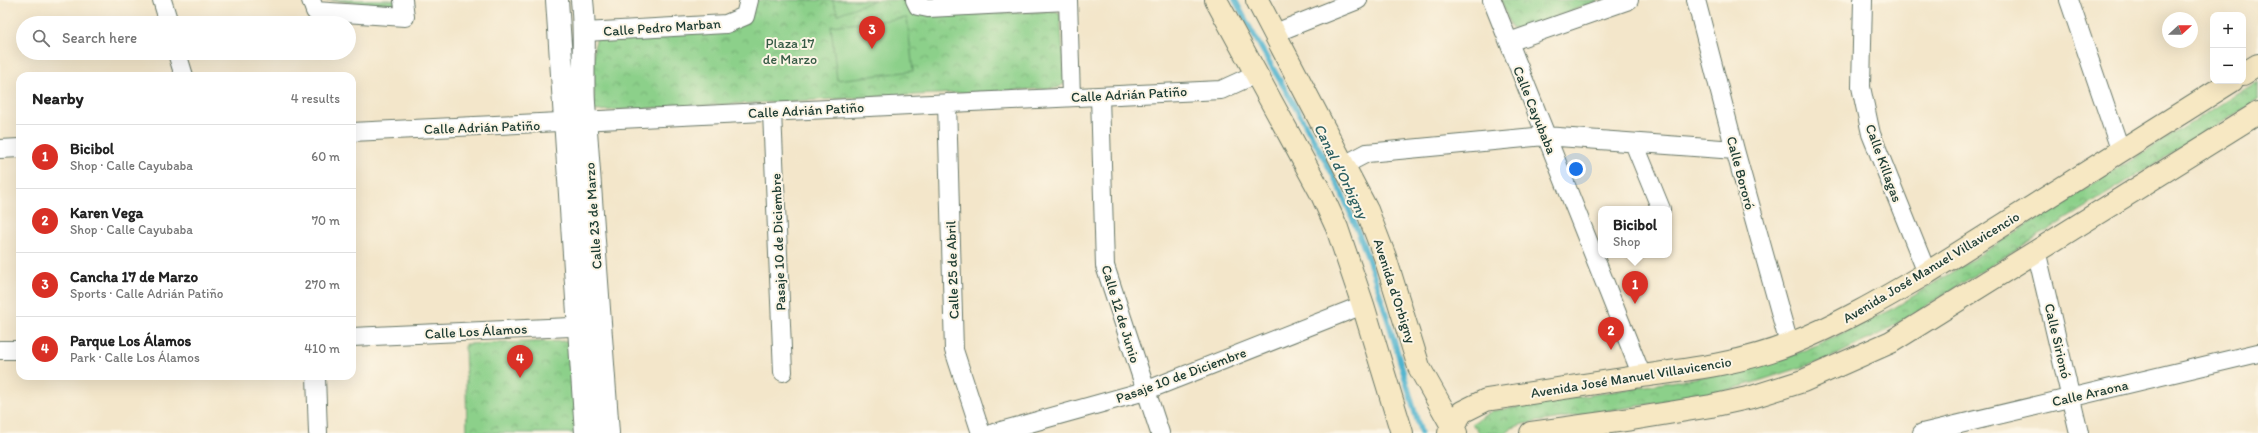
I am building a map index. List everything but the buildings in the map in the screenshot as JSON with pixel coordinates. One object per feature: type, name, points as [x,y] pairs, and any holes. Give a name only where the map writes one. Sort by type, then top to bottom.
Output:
[{"type":"main road","points":[[1216,0],[1321,193],[1337,228],[1363,305],[1402,433]]},
{"type":"main road","name":"Avenida d'Orbigny","points":[[1257,0],[1367,210],[1385,257],[1419,367],[1453,431]]},
{"type":"main road","points":[[2246,72],[2258,65]]},
{"type":"main road","name":"Avenida José Manuel Villavicencio","points":[[1453,431],[1462,412],[1486,400],[1701,368],[1743,359],[1789,344],[1877,302],[1927,273],[2227,84]]},
{"type":"main road","points":[[1531,433],[1710,406],[1752,397],[1803,381],[1892,342],[2036,250],[2258,113]]},
{"type":"street","points":[[162,0],[167,16]]},
{"type":"street","points":[[313,6],[405,17],[402,0]]},
{"type":"street","name":"Calle 23 de Marzo","points":[[557,0],[566,123],[590,326],[608,433]]},
{"type":"street","name":"Calle 23 de Marzo","points":[[582,0],[585,32],[582,69],[587,121],[590,326],[586,433]]},
{"type":"street","name":"Calle Pedro Marban","points":[[585,32],[726,24],[745,16],[749,0]]},
{"type":"street","points":[[915,0],[918,6],[928,8],[1068,0],[1071,97]]},
{"type":"street","points":[[1275,32],[1358,0]]},
{"type":"street","name":"Calle Cayubaba","points":[[1492,0],[1642,376]]},
{"type":"street","points":[[1508,42],[1629,0]]},
{"type":"street","name":"Calle Bororó","points":[[1696,0],[1735,150],[1789,344]]},
{"type":"street","name":"Calle Killagas","points":[[1863,0],[1861,87],[1871,134],[1927,273]]},
{"type":"street","points":[[2069,0],[2121,152]]},
{"type":"street","points":[[180,60],[183,72]]},
{"type":"street","name":"Calle Adrián Patiño","points":[[356,132],[566,123],[1221,90],[1256,74]]},
{"type":"street","name":"Calle 12 de Junio","points":[[1100,96],[1105,266],[1160,433]]},
{"type":"street","name":"Calle 25 de Abril","points":[[947,103],[954,350],[981,433]]},
{"type":"street","name":"Pasaje 10 de Diciembre","points":[[772,112],[783,372]]},
{"type":"street","points":[[1344,165],[1367,153],[1545,136],[1735,150]]},
{"type":"street","points":[[1634,142],[1660,206]]},
{"type":"street","points":[[0,149],[16,148]]},
{"type":"street","name":"Calle Sirionó","points":[[2036,250],[2079,433]]},
{"type":"street","name":"Pasaje 10 de Diciembre","points":[[994,433],[1145,391],[1363,305]]},
{"type":"street","name":"Calle Los Álamos","points":[[356,337],[590,326]]},
{"type":"street","points":[[0,350],[16,350]]},
{"type":"street","name":"Calle Araona","points":[[1922,433],[2258,353]]},
{"type":"street","points":[[316,380],[318,433]]},
{"type":"green space","points":[[324,0],[396,0],[393,6]]},
{"type":"green space","name":"Plaza 17 de Marzo","points":[[756,0],[907,0],[929,16],[1055,11],[1060,13],[1065,83],[1058,88],[594,111],[594,47],[597,38],[723,30]]},
{"type":"green space","points":[[832,0],[875,0],[838,14]]},
{"type":"green space","points":[[1501,0],[1601,0],[1519,30],[1511,28]]},
{"type":"green space","points":[[907,18],[913,71],[837,80],[831,26]]},
{"type":"green space","points":[[2258,81],[2258,100],[1885,331],[1828,359],[1739,387],[1708,395],[1523,424],[1512,428],[1505,433],[1480,433],[1471,424],[1492,411],[1732,372],[1793,355],[1817,345],[1891,310]]},
{"type":"green space","points":[[568,341],[573,345],[579,433],[467,433],[465,344]]},
{"type":"waterway","name":"Canal d'Orbigny","points":[[1235,0],[1325,160],[1350,213],[1374,275],[1421,433]]},
{"type":"place","name":"Cancha 17 de Marzo","points":[[872,49]]},
{"type":"place","name":"Bicibol","points":[[1635,304]]},
{"type":"place","name":"Karen Vega","points":[[1611,350]]},
{"type":"place","name":"Parque Los Álamos","points":[[520,378]]}]
